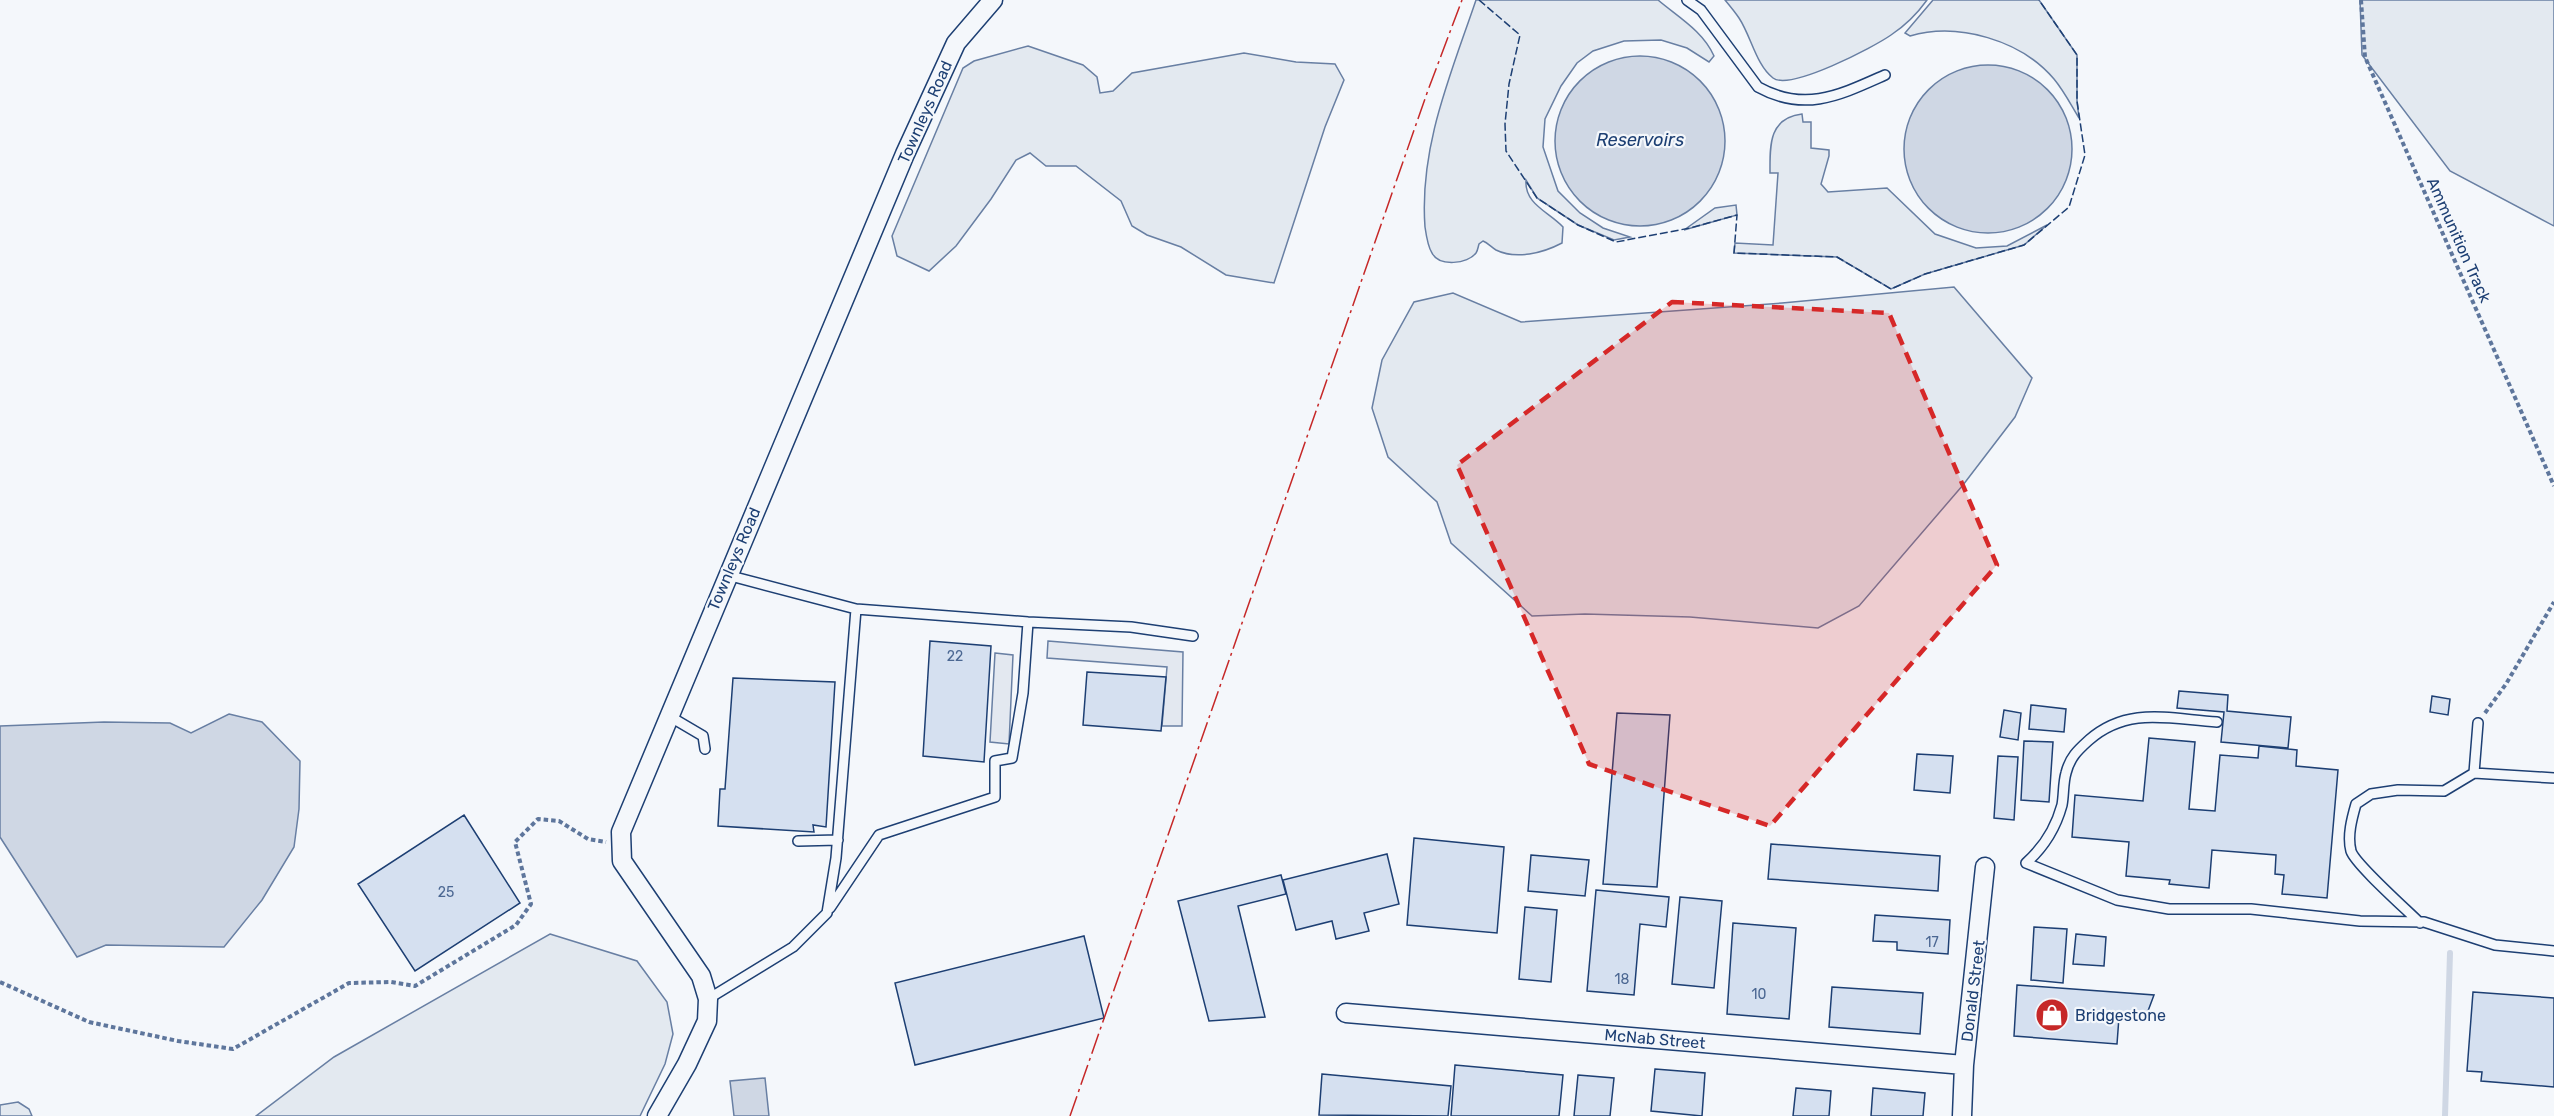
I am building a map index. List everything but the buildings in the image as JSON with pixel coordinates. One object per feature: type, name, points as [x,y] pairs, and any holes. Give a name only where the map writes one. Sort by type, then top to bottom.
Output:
[{"type":"street","name":"Townleys Road","points":[[621,846],[621,832],[900,165],[956,43],[993,0]]},
{"type":"street","points":[[621,846],[622,861],[701,976],[708,999],[707,1022],[687,1064],[657,1116]]},
{"type":"street","name":"Donald Street","points":[[1962,1116],[1964,1065],[1985,867]]},
{"type":"street","name":"McNab Street","points":[[1346,1013],[1964,1065]]},
{"type":"lane","points":[[1687,0],[1701,10],[1753,81],[1768,93],[1803,102],[1846,92],[1885,75]]},
{"type":"lane","points":[[727,575],[856,609],[1131,627],[1193,636]]},
{"type":"lane","points":[[827,913],[838,840],[856,609]]},
{"type":"lane","points":[[708,999],[793,946],[827,913],[879,835],[994,797],[995,761],[1012,758],[1023,693],[1028,622]]},
{"type":"lane","points":[[669,716],[703,736],[705,748]]},
{"type":"lane","points":[[2217,722],[2135,717],[2114,722],[2093,737],[2072,755],[2061,805],[2042,849],[2026,862],[2117,900],[2169,909],[2251,909],[2360,921],[2420,922],[2495,945],[2554,951]]},
{"type":"lane","points":[[2474,773],[2478,723]]},
{"type":"lane","points":[[2420,922],[2378,882],[2351,852],[2351,827],[2356,804],[2371,794],[2398,790],[2444,791],[2474,773],[2554,778]]},
{"type":"lane","points":[[798,841],[838,840]]},
{"type":"path","name":"Ammunition Track","points":[[2361,0],[2365,57],[2554,486]]},
{"type":"path","points":[[2478,723],[2506,684],[2554,602]]},
{"type":"path","points":[[0,982],[89,1022],[178,1041],[233,1049],[349,983],[391,982],[415,986],[516,925],[531,904],[515,842],[538,819],[559,821],[588,839],[621,846]]},
{"type":"highlighted area","points":[[1672,302],[1889,313],[1997,565],[1770,826],[1589,764],[1457,465]]},
{"type":"shaded area","points":[[1476,0],[1658,0],[1689,25],[1709,47],[1714,56],[1709,62],[1687,48],[1661,40],[1624,41],[1593,51],[1577,63],[1561,86],[1545,119],[1543,147],[1558,191],[1580,213],[1603,228],[1630,237],[1614,240],[1578,225],[1537,198],[1526,180],[1526,188],[1533,201],[1563,227],[1562,243],[1538,252],[1512,255],[1496,250],[1483,241],[1472,257],[1460,262],[1447,262],[1432,253],[1425,227],[1424,197],[1427,168],[1447,83]]},
{"type":"shaded area","points":[[1725,0],[1927,0],[1902,27],[1868,49],[1813,73],[1782,80],[1773,78],[1762,66],[1743,25]]},
{"type":"shaded area","points":[[1933,0],[2039,0],[2077,55],[2079,118],[2054,79],[2040,65],[2007,45],[1968,33],[1948,31],[1910,36],[1905,33]]},
{"type":"shaded area","points":[[2360,0],[2554,0],[2554,226],[2450,171],[2362,55]]},
{"type":"shaded area","points":[[1028,46],[1083,65],[1097,77],[1100,93],[1113,91],[1132,73],[1244,53],[1296,62],[1335,64],[1344,80],[1325,127],[1274,283],[1226,275],[1181,247],[1147,235],[1132,226],[1121,201],[1076,166],[1046,166],[1030,153],[1016,160],[991,199],[956,246],[929,271],[897,256],[892,236],[963,68],[974,61]]},
{"type":"shaded area","points":[[1802,114],[1803,122],[1811,122],[1811,148],[1829,150],[1821,184],[1828,192],[1887,188],[1935,234],[1976,248],[2007,246],[2047,225],[2024,245],[1925,274],[1891,289],[1837,257],[1734,253],[1735,243],[1773,245],[1778,173],[1770,173],[1771,144],[1773,135],[1783,121]]},
{"type":"shaded area","points":[[1736,205],[1737,215],[1684,230],[1715,208]]},
{"type":"shaded area","points":[[1954,287],[2032,378],[2015,417],[1963,485],[1859,606],[1818,628],[1690,617],[1585,614],[1532,616],[1451,543],[1437,502],[1388,457],[1372,408],[1382,360],[1414,302],[1453,293],[1521,322],[1782,303]]},
{"type":"shaded area","points":[[1048,641],[1183,652],[1182,726],[1162,726],[1167,667],[1047,658]]},
{"type":"shaded area","points":[[995,653],[1013,655],[1009,744],[990,742]]},
{"type":"shaded area","points":[[550,934],[637,961],[667,1002],[673,1034],[665,1064],[640,1116],[256,1116],[334,1057]]},
{"type":"shaded area","points":[[18,1102],[29,1109],[32,1116],[0,1116],[0,1105]]},
{"type":"water","name":"Reservoirs","points":[[1640,56],[1657,57],[1673,62],[1700,81],[1719,108],[1724,124],[1724,158],[1719,174],[1700,201],[1673,220],[1657,225],[1640,226],[1623,225],[1607,220],[1580,201],[1561,174],[1556,158],[1555,141],[1556,124],[1561,108],[1580,81],[1607,62],[1623,57]]},
{"type":"water","points":[[1988,65],[2020,71],[2035,79],[2047,90],[2058,102],[2066,117],[2072,149],[2066,181],[2058,196],[2047,208],[2035,219],[2020,227],[1988,233],[1956,227],[1941,219],[1929,208],[1918,196],[1910,181],[1904,149],[1910,117],[1918,102],[1929,90],[1941,79],[1956,71]]},
{"type":"water","points":[[229,714],[262,722],[300,761],[299,809],[294,847],[262,900],[224,947],[106,945],[77,957],[0,837],[0,726],[104,722],[170,723],[191,733]]},
{"type":"water","points":[[765,1078],[769,1116],[734,1116],[730,1081]]},
{"type":"waterway","points":[[2445,1116],[2450,953]]},
{"type":"fence","points":[[1479,0],[1520,35],[1509,84],[1505,124],[1506,151],[1537,198],[1578,225],[1616,242],[1690,228],[1737,215],[1734,253],[1837,257],[1891,289],[1925,274],[2024,245],[2069,207],[2085,155],[2077,101],[2077,55],[2039,0]]},
{"type":"power","points":[[1070,1116],[1427,93],[1462,0]]},
{"type":"place","name":"Bridgestone","points":[[2052,1015]]}]
